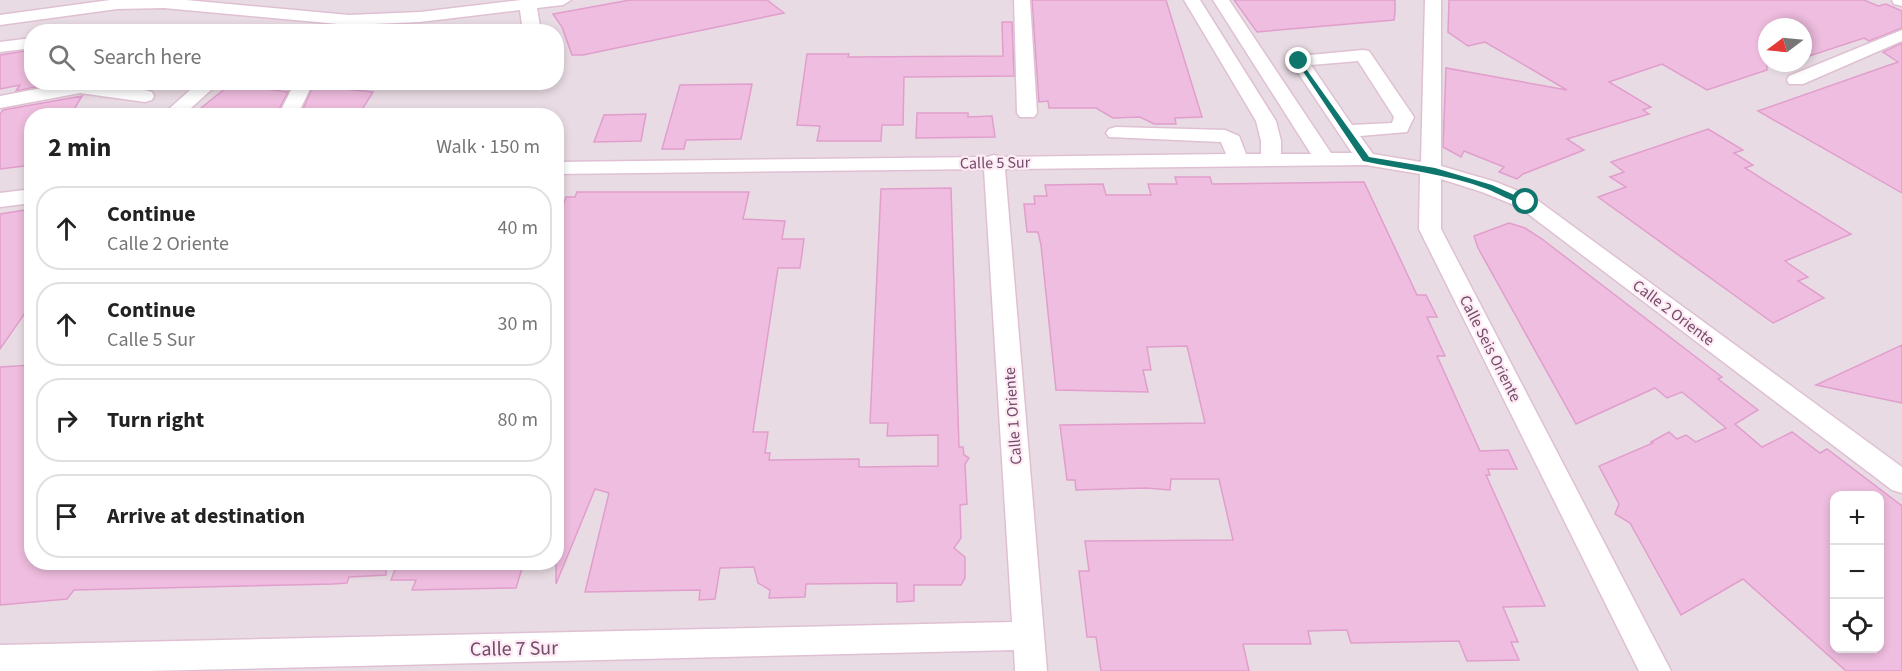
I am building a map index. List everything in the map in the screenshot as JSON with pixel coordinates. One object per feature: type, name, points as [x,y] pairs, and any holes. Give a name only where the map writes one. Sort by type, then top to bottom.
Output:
[{"type":"street","points":[[0,20],[117,4],[164,3],[349,20],[431,16],[563,0]]},
{"type":"street","points":[[1022,0],[1027,113]]},
{"type":"street","points":[[1192,0],[1266,121],[1271,141],[1271,160]]},
{"type":"street","points":[[1221,0],[1325,159]]},
{"type":"street","name":"Calle Seis Oriente","points":[[1433,0],[1430,229],[1655,671]]},
{"type":"street","points":[[528,5],[531,24]]},
{"type":"street","points":[[1796,80],[1902,35]]},
{"type":"street","points":[[0,47],[24,44]]},
{"type":"street","points":[[1347,131],[1400,128],[1404,117],[1363,55],[1299,61],[1366,159]]},
{"type":"street","points":[[0,102],[64,90]]},
{"type":"street","points":[[101,90],[144,96]]},
{"type":"street","points":[[180,108],[201,90]]},
{"type":"street","points":[[291,108],[300,90]]},
{"type":"street","points":[[1116,134],[1225,136],[1232,140],[1237,160]]},
{"type":"street","name":"Calle 5 Sur","points":[[564,168],[994,161],[1366,159],[1432,170]]},
{"type":"street","name":"Calle 1 Oriente","points":[[994,161],[1031,671]]},
{"type":"street","name":"Calle 2 Oriente","points":[[1432,170],[1489,187],[1526,202],[1902,482]]},
{"type":"street","points":[[0,200],[24,197]]},
{"type":"street","name":"Calle 7 Sur","points":[[0,660],[1029,636]]},
{"type":"shaded area","points":[[0,0],[1902,0],[1902,671],[0,671]]},
{"type":"building","points":[[630,0],[767,0],[784,13],[583,55],[572,55],[564,33],[564,24],[560,24],[553,14]]},
{"type":"building","points":[[1032,0],[1166,0],[1202,117],[1175,118],[1176,124],[1154,124],[1140,117],[1113,118],[1096,108],[1049,108],[1048,101],[1039,102]]},
{"type":"building","points":[[1234,0],[1395,0],[1395,12],[1394,20],[1257,32]]},
{"type":"building","points":[[1449,0],[1864,0],[1878,6],[1886,4],[1902,11],[1902,28],[1869,41],[1864,38],[1812,55],[1812,18],[1758,18],[1758,72],[1761,72],[1707,90],[1662,64],[1609,82],[1651,107],[1643,110],[1649,114],[1567,139],[1584,150],[1523,174],[1517,179],[1499,172],[1504,167],[1464,151],[1461,157],[1443,147],[1446,68],[1567,90],[1485,42],[1468,46],[1448,32]]},
{"type":"building","points":[[1002,22],[1012,22],[1014,76],[904,77],[903,125],[882,125],[881,141],[817,141],[820,126],[797,125],[807,54],[849,54],[848,57],[1003,56]]},
{"type":"building","points":[[1902,43],[1902,193],[1758,111],[1898,62],[1883,52]]},
{"type":"building","points":[[24,51],[24,89],[16,91],[20,85],[0,89],[0,55]]},
{"type":"building","points":[[752,84],[741,139],[686,140],[684,149],[662,149],[680,85]]},
{"type":"building","points":[[224,90],[288,92],[280,108],[201,108]]},
{"type":"building","points":[[311,90],[373,92],[363,108],[303,108]]},
{"type":"building","points":[[82,96],[75,108],[24,108],[24,166],[0,169],[0,114],[3,110]]},
{"type":"building","points":[[917,113],[968,113],[968,117],[992,116],[995,137],[916,138]]},
{"type":"building","points":[[646,114],[641,141],[594,142],[604,115]]},
{"type":"building","points":[[1708,129],[1743,150],[1734,153],[1753,165],[1745,168],[1851,234],[1785,261],[1808,277],[1798,281],[1824,298],[1773,323],[1598,197],[1626,187],[1610,177],[1624,172],[1611,162]]},
{"type":"building","points":[[1175,177],[1210,177],[1212,184],[1364,182],[1417,295],[1426,295],[1437,317],[1427,317],[1445,356],[1437,356],[1480,451],[1508,450],[1517,469],[1488,469],[1490,475],[1486,475],[1545,606],[1503,607],[1518,642],[1511,642],[1519,660],[1467,661],[1459,641],[1351,643],[1347,630],[1308,631],[1311,644],[1243,644],[1249,671],[1101,671],[1096,637],[1087,637],[1079,571],[1089,571],[1085,541],[1233,540],[1219,479],[1171,479],[1170,490],[1146,488],[1076,490],[1075,480],[1067,480],[1060,425],[1205,423],[1187,346],[1147,347],[1151,370],[1143,370],[1148,392],[1056,390],[1041,245],[1038,232],[1027,232],[1024,204],[1035,204],[1034,196],[1047,196],[1045,185],[1103,184],[1106,195],[1151,195],[1148,184],[1177,184]]},
{"type":"building","points":[[951,188],[959,447],[963,447],[964,455],[969,458],[965,464],[967,504],[960,505],[961,538],[954,548],[965,557],[965,578],[961,585],[914,585],[914,601],[897,602],[897,583],[806,584],[805,597],[769,598],[770,590],[758,583],[754,567],[720,568],[715,599],[699,600],[700,590],[585,592],[609,493],[595,489],[564,565],[564,203],[566,197],[575,197],[577,192],[749,192],[743,219],[785,221],[782,239],[804,239],[800,268],[778,268],[753,432],[768,432],[765,453],[770,453],[769,460],[859,459],[859,467],[938,466],[938,435],[887,436],[888,423],[870,423],[881,189]]},
{"type":"building","points":[[24,210],[24,314],[0,349],[0,214]]},
{"type":"building","points":[[1509,223],[1525,228],[1722,377],[1718,379],[1758,410],[1735,424],[1762,447],[1792,432],[1820,453],[1827,449],[1882,491],[1830,491],[1830,653],[1884,653],[1884,492],[1902,506],[1902,671],[1846,671],[1743,579],[1681,615],[1630,523],[1615,514],[1619,504],[1599,466],[1653,443],[1651,442],[1669,432],[1677,439],[1686,435],[1696,442],[1726,428],[1682,392],[1667,398],[1655,388],[1576,424],[1478,248],[1474,236]]},
{"type":"building","points":[[1902,345],[1902,403],[1816,385]]},
{"type":"building","points":[[24,366],[24,570],[386,570],[386,575],[349,577],[347,583],[333,584],[74,590],[67,599],[0,605],[0,367]]},
{"type":"building","points":[[395,570],[522,570],[516,588],[412,590],[416,580],[391,580]]},
{"type":"building","points":[[556,570],[562,570],[556,584]]},
{"type":"route","points":[[1299,61],[1366,159],[1432,170],[1489,187],[1526,202]]}]
